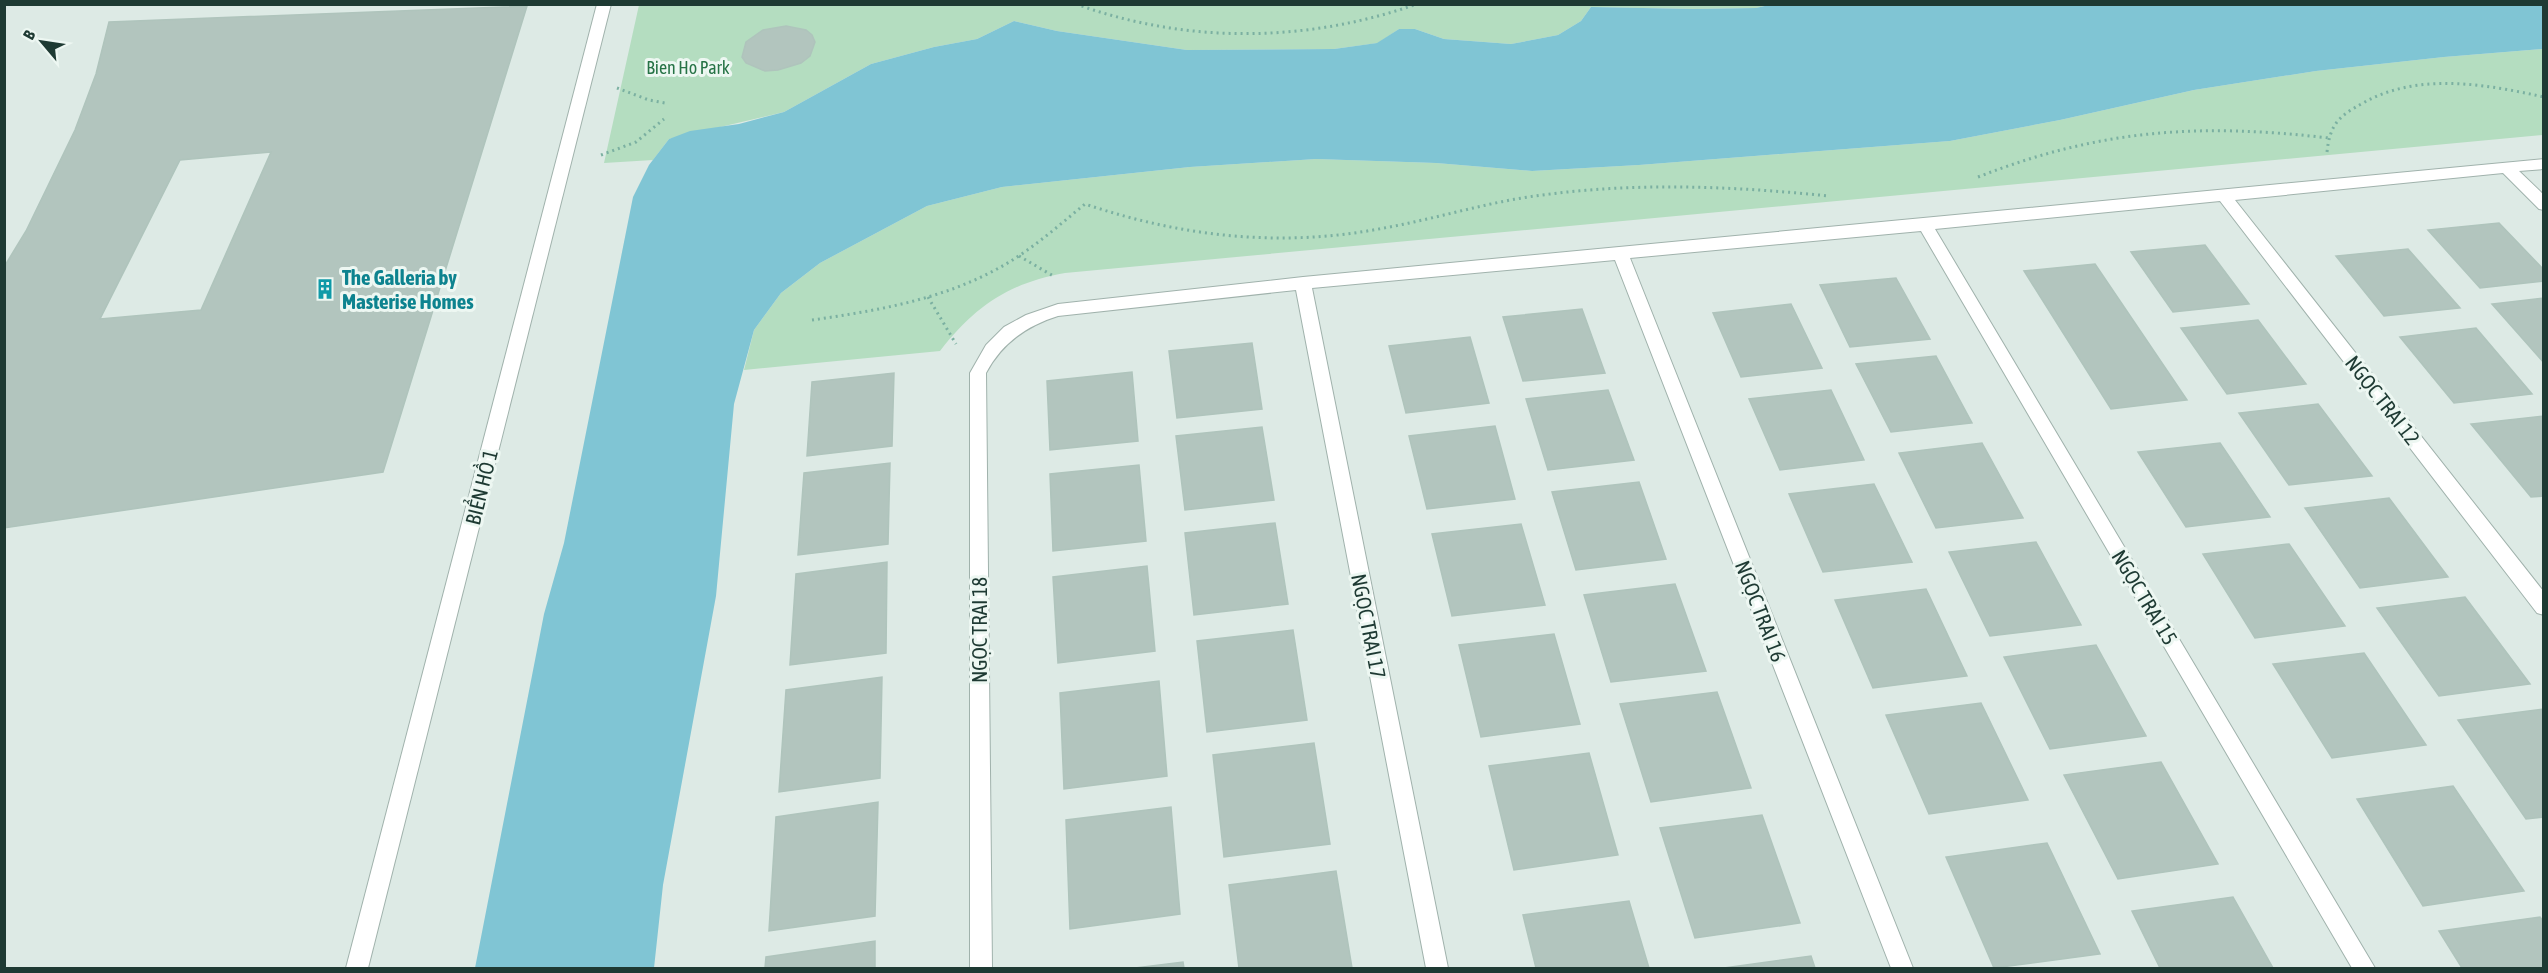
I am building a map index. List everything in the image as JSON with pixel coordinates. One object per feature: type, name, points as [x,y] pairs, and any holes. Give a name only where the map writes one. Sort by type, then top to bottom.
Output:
[{"type":"street","name":"BIỂN HỒ 1","points":[[357,969],[604,4]]},
{"type":"street","name":"NGỌC TRAI 18","points":[[981,969],[978,373],[986,355],[1005,335],[1034,317],[1058,310],[1303,283],[2544,164]]},
{"type":"street","points":[[2506,167],[2544,205]]},
{"type":"street","name":"NGỌC TRAI 12","points":[[2223,195],[2544,607]]},
{"type":"street","name":"NGỌC TRAI 15","points":[[1925,225],[2364,969]]},
{"type":"street","name":"NGỌC TRAI 16","points":[[1620,253],[1902,969]]},
{"type":"street","name":"NGỌC TRAI 17","points":[[1303,283],[1437,969]]},
{"type":"path","points":[[1076,4],[1124,21],[1162,28],[1243,33],[1287,32],[1337,26],[1369,20],[1417,4]]},
{"type":"path","points":[[2326,162],[2329,138],[2338,118],[2385,92],[2410,87],[2460,84],[2495,87],[2544,97]]},
{"type":"path","points":[[613,87],[629,94],[665,103]]},
{"type":"path","points":[[597,155],[616,152],[636,142],[664,119]]},
{"type":"path","points":[[1978,177],[2042,153],[2139,132],[2245,129],[2329,138]]},
{"type":"path","points":[[812,320],[867,313],[928,297],[970,282],[1019,256],[1085,204],[1124,218],[1168,229],[1270,239],[1361,232],[1506,201],[1606,190],[1648,187],[1751,187],[1829,196]]},
{"type":"path","points":[[1019,256],[1064,282]]},
{"type":"path","points":[[928,297],[956,345]]},
{"type":"green space","name":"Bien Ho Park","points":[[639,5],[1769,5],[1756,8],[1694,9],[1591,7],[1581,21],[1558,35],[1511,44],[1444,39],[1415,29],[1399,29],[1378,43],[1334,49],[1187,50],[1057,31],[1014,21],[977,39],[934,47],[871,64],[784,112],[669,139],[653,160],[604,163]]},
{"type":"green space","points":[[2543,49],[2543,135],[1065,273],[1027,283],[995,299],[966,321],[940,351],[744,370],[754,330],[781,293],[820,263],[927,206],[1002,187],[1190,167],[1316,159],[1436,163],[1532,171],[1950,141],[2060,120],[2194,90],[2316,71]]},
{"type":"water","points":[[1769,5],[2543,5],[2543,49],[2316,71],[2194,90],[2060,120],[1950,141],[1532,171],[1436,163],[1316,159],[1190,167],[1002,187],[927,206],[820,263],[781,293],[754,330],[734,404],[716,596],[663,885],[654,968],[475,968],[544,614],[564,543],[633,197],[649,165],[669,139],[690,131],[739,124],[784,112],[871,64],[934,47],[977,39],[1014,21],[1057,31],[1187,50],[1334,49],[1377,43],[1399,29],[1415,29],[1444,39],[1511,44],[1558,35],[1581,21],[1591,7],[1694,9],[1756,8]]},
{"type":"building","name":"The Galleria by Masterise Homes","points":[[527,6],[383,472],[4,528],[4,267],[26,231],[75,130],[96,74],[109,22]],"holes":[[[271,152],[201,310],[100,319],[180,160]]]},
{"type":"building","points":[[786,26],[806,30],[812,35],[815,42],[810,56],[801,63],[778,70],[765,71],[746,63],[742,57],[746,42],[763,30]]},
{"type":"building","points":[[2499,223],[2544,270],[2544,281],[2480,288],[2428,230]]},
{"type":"building","points":[[2205,245],[2249,304],[2173,312],[2131,252]]},
{"type":"building","points":[[2408,249],[2460,308],[2384,316],[2336,256]]},
{"type":"building","points":[[2095,264],[2187,400],[2111,409],[2024,271]]},
{"type":"building","points":[[1896,278],[1930,339],[1850,347],[1820,285]]},
{"type":"building","points":[[2544,298],[2544,363],[2492,304]]},
{"type":"building","points":[[1791,304],[1822,368],[1741,377],[1713,313]]},
{"type":"building","points":[[1582,309],[1605,373],[1523,381],[1503,317]]},
{"type":"building","points":[[2258,320],[2306,384],[2227,394],[2181,328]]},
{"type":"building","points":[[2476,328],[2532,394],[2454,403],[2400,337]]},
{"type":"building","points":[[1470,337],[1489,403],[1406,413],[1389,346]]},
{"type":"building","points":[[1252,343],[1262,409],[1177,418],[1169,351]]},
{"type":"building","points":[[1936,356],[1972,423],[1891,432],[1856,364]]},
{"type":"building","points":[[1132,372],[1138,441],[1050,450],[1047,381]]},
{"type":"building","points":[[894,373],[892,446],[807,456],[812,382]]},
{"type":"building","points":[[1608,390],[1634,460],[1548,470],[1526,399]]},
{"type":"building","points":[[1831,390],[1864,460],[1780,470],[1749,399]]},
{"type":"building","points":[[2318,404],[2372,476],[2289,485],[2239,413]]},
{"type":"building","points":[[2544,416],[2544,496],[2531,497],[2471,424]]},
{"type":"building","points":[[1495,426],[1515,499],[1427,509],[1409,436]]},
{"type":"building","points":[[1262,427],[1274,500],[1185,510],[1176,436]]},
{"type":"building","points":[[1982,443],[2023,518],[1936,528],[1899,453]]},
{"type":"building","points":[[2220,443],[2270,517],[2186,527],[2138,452]]},
{"type":"building","points":[[890,463],[888,544],[798,555],[804,473]]},
{"type":"building","points":[[1139,465],[1146,541],[1053,551],[1050,474]]},
{"type":"building","points":[[1639,482],[1666,559],[1576,570],[1552,492]]},
{"type":"building","points":[[1874,484],[1912,562],[1823,572],[1789,494]]},
{"type":"building","points":[[2389,498],[2448,577],[2360,588],[2305,508]]},
{"type":"building","points":[[1275,523],[1288,604],[1194,615],[1185,533]]},
{"type":"building","points":[[1521,524],[1545,605],[1452,616],[1432,534]]},
{"type":"building","points":[[2036,542],[2081,625],[1990,636],[1949,552]]},
{"type":"building","points":[[2289,544],[2345,626],[2255,638],[2203,554]]},
{"type":"building","points":[[887,562],[886,653],[790,665],[796,574]]},
{"type":"building","points":[[1147,566],[1155,651],[1058,663],[1053,577]]},
{"type":"building","points":[[1675,584],[1706,671],[1611,682],[1584,595]]},
{"type":"building","points":[[1926,589],[1967,676],[1873,688],[1835,600]]},
{"type":"building","points":[[2465,597],[2530,684],[2439,696],[2377,608]]},
{"type":"building","points":[[1293,630],[1307,720],[1207,732],[1197,641]]},
{"type":"building","points":[[1554,634],[1580,724],[1481,737],[1459,645]]},
{"type":"building","points":[[2096,645],[2146,736],[2050,749],[2004,657]]},
{"type":"building","points":[[2364,653],[2426,745],[2332,758],[2273,664]]},
{"type":"building","points":[[882,677],[880,778],[779,792],[786,690]]},
{"type":"building","points":[[1159,681],[1167,776],[1064,789],[1060,693]]},
{"type":"building","points":[[1717,692],[1751,788],[1651,802],[1620,704]]},
{"type":"building","points":[[1981,703],[2028,800],[1929,814],[1886,715]]},
{"type":"building","points":[[2544,709],[2544,817],[2526,819],[2458,720]]},
{"type":"building","points":[[1314,743],[1330,844],[1224,857],[1213,755]]},
{"type":"building","points":[[1589,753],[1618,855],[1514,870],[1489,766]]},
{"type":"building","points":[[2161,762],[2218,864],[2118,879],[2064,775]]},
{"type":"building","points":[[2453,786],[2524,891],[2423,906],[2357,799]]},
{"type":"building","points":[[878,802],[875,916],[769,931],[776,817]]},
{"type":"building","points":[[1171,807],[1180,914],[1070,929],[1066,820]]},
{"type":"building","points":[[1762,815],[1800,923],[1695,938],[1660,828]]},
{"type":"building","points":[[2047,843],[2100,954],[1994,968],[1946,857]]},
{"type":"building","points":[[1336,871],[1352,968],[1239,968],[1229,885]]},
{"type":"building","points":[[2233,897],[2273,968],[2160,968],[2132,911]]},
{"type":"building","points":[[1629,901],[1649,968],[1536,968],[1523,915]]},
{"type":"building","points":[[2540,917],[2544,922],[2544,968],[2462,968],[2439,931]]},
{"type":"building","points":[[875,941],[875,968],[765,968],[766,957]]},
{"type":"building","points":[[1811,956],[1815,968],[1724,968]]},
{"type":"building","points":[[1183,962],[1184,968],[1135,968]]},
{"type":"place","name":"The Galleria by Masterise Homes","points":[[325,289]]}]
